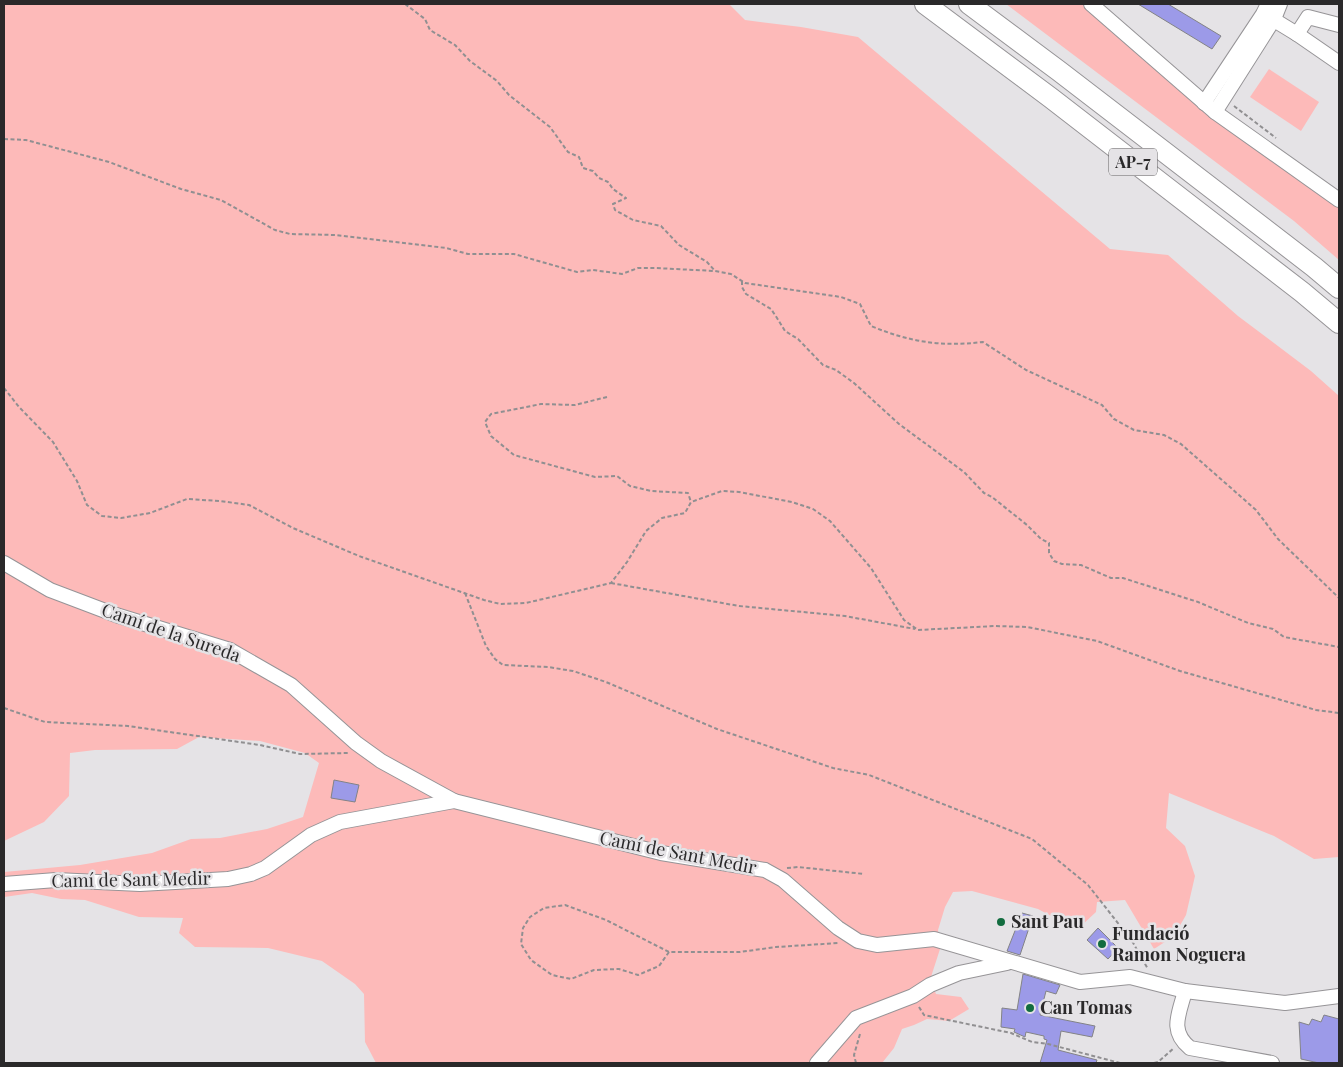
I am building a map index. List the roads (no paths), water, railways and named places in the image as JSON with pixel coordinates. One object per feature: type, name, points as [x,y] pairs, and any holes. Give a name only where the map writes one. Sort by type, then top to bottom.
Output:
[{"type":"highway","name":"AP-7","points":[[925,4],[1051,98],[1302,292],[1339,323]]},
{"type":"highway","name":"AP-7","points":[[969,4],[1059,71],[1339,288]]},
{"type":"street","points":[[1090,4],[1215,112],[1339,200]]},
{"type":"street","points":[[1204,103],[1268,12],[1280,4]]},
{"type":"street","points":[[1268,12],[1339,63]]},
{"type":"street","points":[[1215,112],[1232,88],[1268,12]]},
{"type":"street","points":[[1297,34],[1308,16],[1339,25]]},
{"type":"street","name":"Camí de la Sureda","points":[[4,563],[50,590],[116,615],[230,650],[291,685],[356,743],[381,761],[454,801]]},
{"type":"street","name":"Camí de Sant Medir","points":[[4,884],[56,880],[140,884],[228,879],[251,874],[265,868],[311,835],[340,822],[454,801],[661,853],[765,870],[783,880],[838,928],[858,941],[877,945],[934,939],[1080,982],[1130,977],[1185,991],[1285,1002],[1339,996]]},
{"type":"street","points":[[817,1063],[856,1018],[912,996],[930,985],[959,972],[1010,962]]},
{"type":"street","points":[[1185,991],[1177,1020],[1177,1032],[1182,1042],[1190,1048],[1272,1063]]},
{"type":"place","name":"Sant Pau","points":[[1001,922]]},
{"type":"place","name":"Fundació Ramon Noguera","points":[[1102,944]]},
{"type":"place","name":"Can Tomas","points":[[1030,1008]]}]
